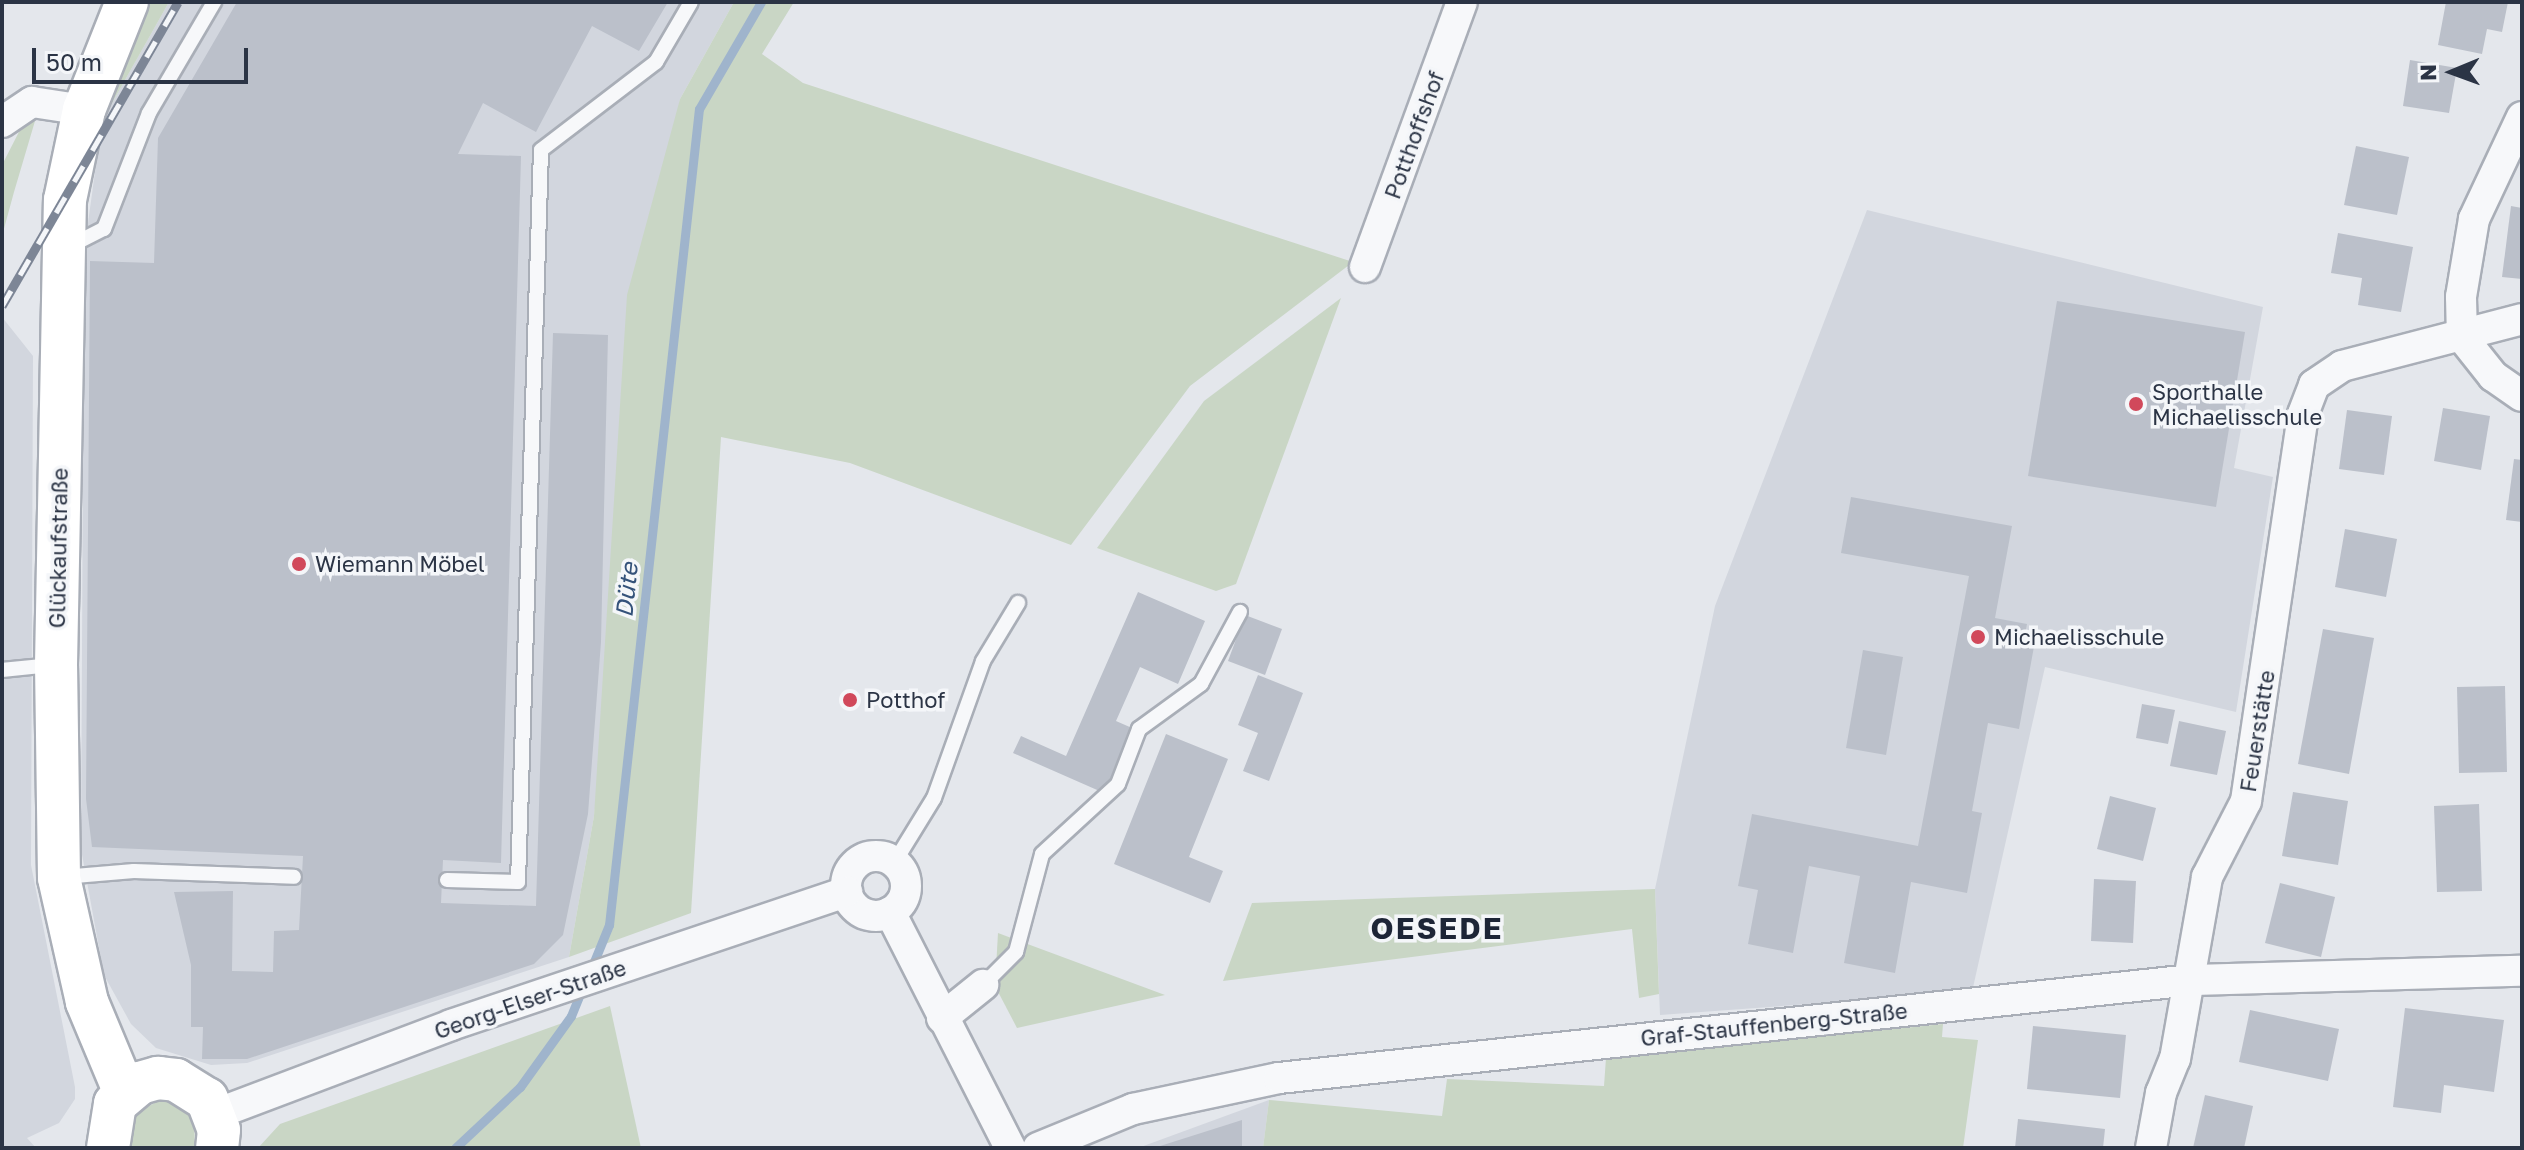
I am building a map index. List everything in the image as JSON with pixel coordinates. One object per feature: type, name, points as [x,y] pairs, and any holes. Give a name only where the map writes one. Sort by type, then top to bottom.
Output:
[{"type":"main road","name":"Glückaufstraße","points":[[125,1093],[87,1002],[59,878],[56,665],[63,249],[69,173],[84,110],[127,2]]},
{"type":"main road","points":[[108,1148],[109,1118],[125,1093],[158,1078],[176,1080],[200,1093],[217,1131]]},
{"type":"street","name":"Potthoffshof","points":[[1365,267],[1462,2]]},
{"type":"street","points":[[2,122],[32,102],[84,110]]},
{"type":"street","points":[[2522,117],[2474,219],[2461,297],[2462,337],[2493,376],[2522,396]]},
{"type":"street","points":[[2462,337],[2522,319]]},
{"type":"street","name":"Feuerstätte","points":[[2151,1148],[2191,980],[2207,877],[2246,801],[2303,414],[2314,385],[2342,366],[2462,337]]},
{"type":"street","points":[[876,856],[894,863],[906,889],[890,912],[864,913],[847,892],[856,864],[876,856]]},
{"type":"street","name":"Georg-Elser-Straße","points":[[217,1131],[531,998],[847,892]]},
{"type":"street","points":[[890,912],[1010,1148]]},
{"type":"street","name":"Graf-Stauffenberg-Straße","points":[[1038,1148],[1133,1109],[1279,1078],[2191,980],[2522,971]]},
{"type":"street","points":[[942,1018],[983,985]]},
{"type":"lane","points":[[63,249],[104,229],[149,113],[214,2]]},
{"type":"lane","points":[[447,880],[518,882],[541,150],[656,62],[691,2]]},
{"type":"lane","points":[[894,863],[934,798],[983,661],[1018,603]]},
{"type":"lane","points":[[983,985],[1016,952],[1042,854],[1061,830],[1118,784],[1139,729],[1201,684],[1240,612]]},
{"type":"lane","points":[[2,670],[56,665]]},
{"type":"lane","points":[[59,878],[134,871],[294,877]]},
{"type":"shaded area","name":"Wiemann Möbel","points":[[169,2],[734,2],[680,99],[594,816],[569,957],[247,1063],[211,1065],[156,1048],[131,1024],[104,975],[81,849],[84,252],[102,121]]},
{"type":"shaded area","name":"Michaelisschule","points":[[1867,210],[2263,307],[2234,468],[2273,477],[2236,712],[2045,667],[1972,992],[1660,1015],[1655,889],[1715,606]]},
{"type":"shaded area","points":[[2,317],[33,356],[31,865],[75,1087],[75,1099],[59,1123],[27,1138],[36,1148],[2,1148]]},
{"type":"shaded area","points":[[1269,1100],[1263,1148],[1138,1148]]},
{"type":"green space","points":[[147,2],[169,2],[102,121]]},
{"type":"green space","points":[[734,2],[794,2],[762,54],[803,83],[1353,262],[1190,386],[1071,545],[850,463],[721,437],[691,913],[569,957],[594,816],[627,295],[680,99]]},
{"type":"green space","points":[[35,121],[2,236],[2,165],[22,126]]},
{"type":"green space","points":[[1341,298],[1236,584],[1216,591],[1097,548],[1204,401]]},
{"type":"green space","points":[[1655,889],[1659,994],[1639,998],[1632,929],[1223,981],[1252,903]]},
{"type":"green space","points":[[998,933],[1165,995],[1017,1028],[995,986]]},
{"type":"green space","points":[[610,1006],[641,1148],[258,1148],[280,1124]]},
{"type":"green space","points":[[1943,1024],[1942,1037],[1978,1040],[1963,1148],[1263,1148],[1269,1100],[1442,1116],[1447,1079],[1604,1086],[1606,1058]]},
{"type":"green space","points":[[163,1098],[194,1117],[195,1148],[129,1148],[132,1116]]},
{"type":"building","name":"Wiemann Möbel","points":[[237,2],[668,2],[639,51],[592,26],[536,132],[483,103],[458,154],[521,156],[501,863],[443,860],[441,903],[536,906],[553,333],[608,335],[601,642],[588,814],[563,935],[534,964],[247,1059],[202,1059],[203,1027],[191,1027],[191,965],[174,892],[233,891],[232,971],[273,972],[274,931],[299,930],[303,856],[92,847],[86,799],[90,261],[154,263],[158,138]]},
{"type":"building","points":[[2446,2],[2508,2],[2502,32],[2487,29],[2482,54],[2438,45]]},
{"type":"building","points":[[2410,60],[2457,68],[2449,113],[2403,106]]},
{"type":"building","points":[[2356,146],[2409,157],[2397,215],[2344,205]]},
{"type":"building","points":[[2511,206],[2522,208],[2522,279],[2502,277]]},
{"type":"building","points":[[2338,233],[2413,247],[2401,312],[2358,305],[2362,278],[2331,273]]},
{"type":"building","name":"Sporthalle Michaelisschule","points":[[2057,301],[2245,332],[2216,507],[2028,476]]},
{"type":"building","points":[[2443,408],[2490,416],[2481,470],[2434,461]]},
{"type":"building","points":[[2347,410],[2392,416],[2384,475],[2339,469]]},
{"type":"building","points":[[2514,459],[2522,460],[2522,522],[2506,520]]},
{"type":"building","points":[[1851,497],[2012,526],[1995,618],[2027,624],[2024,640],[2035,641],[2019,729],[1988,723],[1972,811],[1982,813],[1967,893],[1911,882],[1895,973],[1844,963],[1860,876],[1809,866],[1793,953],[1748,944],[1758,890],[1738,886],[1752,814],[1918,846],[1969,576],[1841,553]]},
{"type":"building","points":[[2345,529],[2397,539],[2386,597],[2335,587]]},
{"type":"building","points":[[1138,592],[1205,621],[1178,684],[1140,667],[1116,721],[1132,728],[1104,793],[1013,753],[1021,736],[1066,756]]},
{"type":"building","points":[[1245,615],[1282,629],[1265,675],[1228,661]]},
{"type":"building","points":[[2323,629],[2374,638],[2349,774],[2298,764]]},
{"type":"building","points":[[1863,650],[1903,657],[1886,755],[1846,748]]},
{"type":"building","points":[[1258,675],[1303,693],[1269,781],[1243,771],[1258,733],[1238,725]]},
{"type":"building","points":[[2505,686],[2507,772],[2459,773],[2457,687]]},
{"type":"building","points":[[2142,704],[2175,710],[2168,744],[2136,738]]},
{"type":"building","points":[[2179,721],[2226,731],[2217,775],[2170,766]]},
{"type":"building","points":[[1166,734],[1228,759],[1189,857],[1223,871],[1210,903],[1114,864]]},
{"type":"building","points":[[2293,792],[2348,801],[2338,865],[2282,856]]},
{"type":"building","points":[[2110,796],[2156,808],[2143,861],[2097,849]]},
{"type":"building","points":[[2479,804],[2482,891],[2437,892],[2434,806]]},
{"type":"building","points":[[2094,879],[2136,881],[2133,943],[2091,941]]},
{"type":"building","points":[[2280,883],[2335,897],[2321,957],[2265,943]]},
{"type":"building","points":[[2405,1008],[2504,1020],[2494,1092],[2444,1085],[2441,1113],[2393,1107]]},
{"type":"building","points":[[2250,1010],[2339,1029],[2328,1081],[2239,1062]]},
{"type":"building","points":[[2033,1026],[2126,1035],[2120,1098],[2027,1089]]},
{"type":"building","points":[[2205,1095],[2253,1106],[2244,1148],[2193,1148]]},
{"type":"building","points":[[2018,1119],[2105,1129],[2103,1148],[2015,1148]]},
{"type":"building","points":[[1242,1120],[1242,1148],[1157,1148],[1157,1147]]},
{"type":"waterway","name":"Düte","points":[[591,969],[609,925],[699,109],[761,2]]},
{"type":"waterway","name":"Düte","points":[[455,1148],[520,1087],[571,1016],[583,987]]},
{"type":"railway","points":[[2,306],[178,2]]},
{"type":"place","name":"Sporthalle Michaelisschule","points":[[2136,404]]},
{"type":"place","name":"Wiemann Möbel","points":[[299,564]]},
{"type":"place","name":"Michaelisschule","points":[[1978,637]]},
{"type":"place","name":"Potthof","points":[[850,700]]},
{"type":"district","name":"OESEDE","points":[[1437,928]]}]
